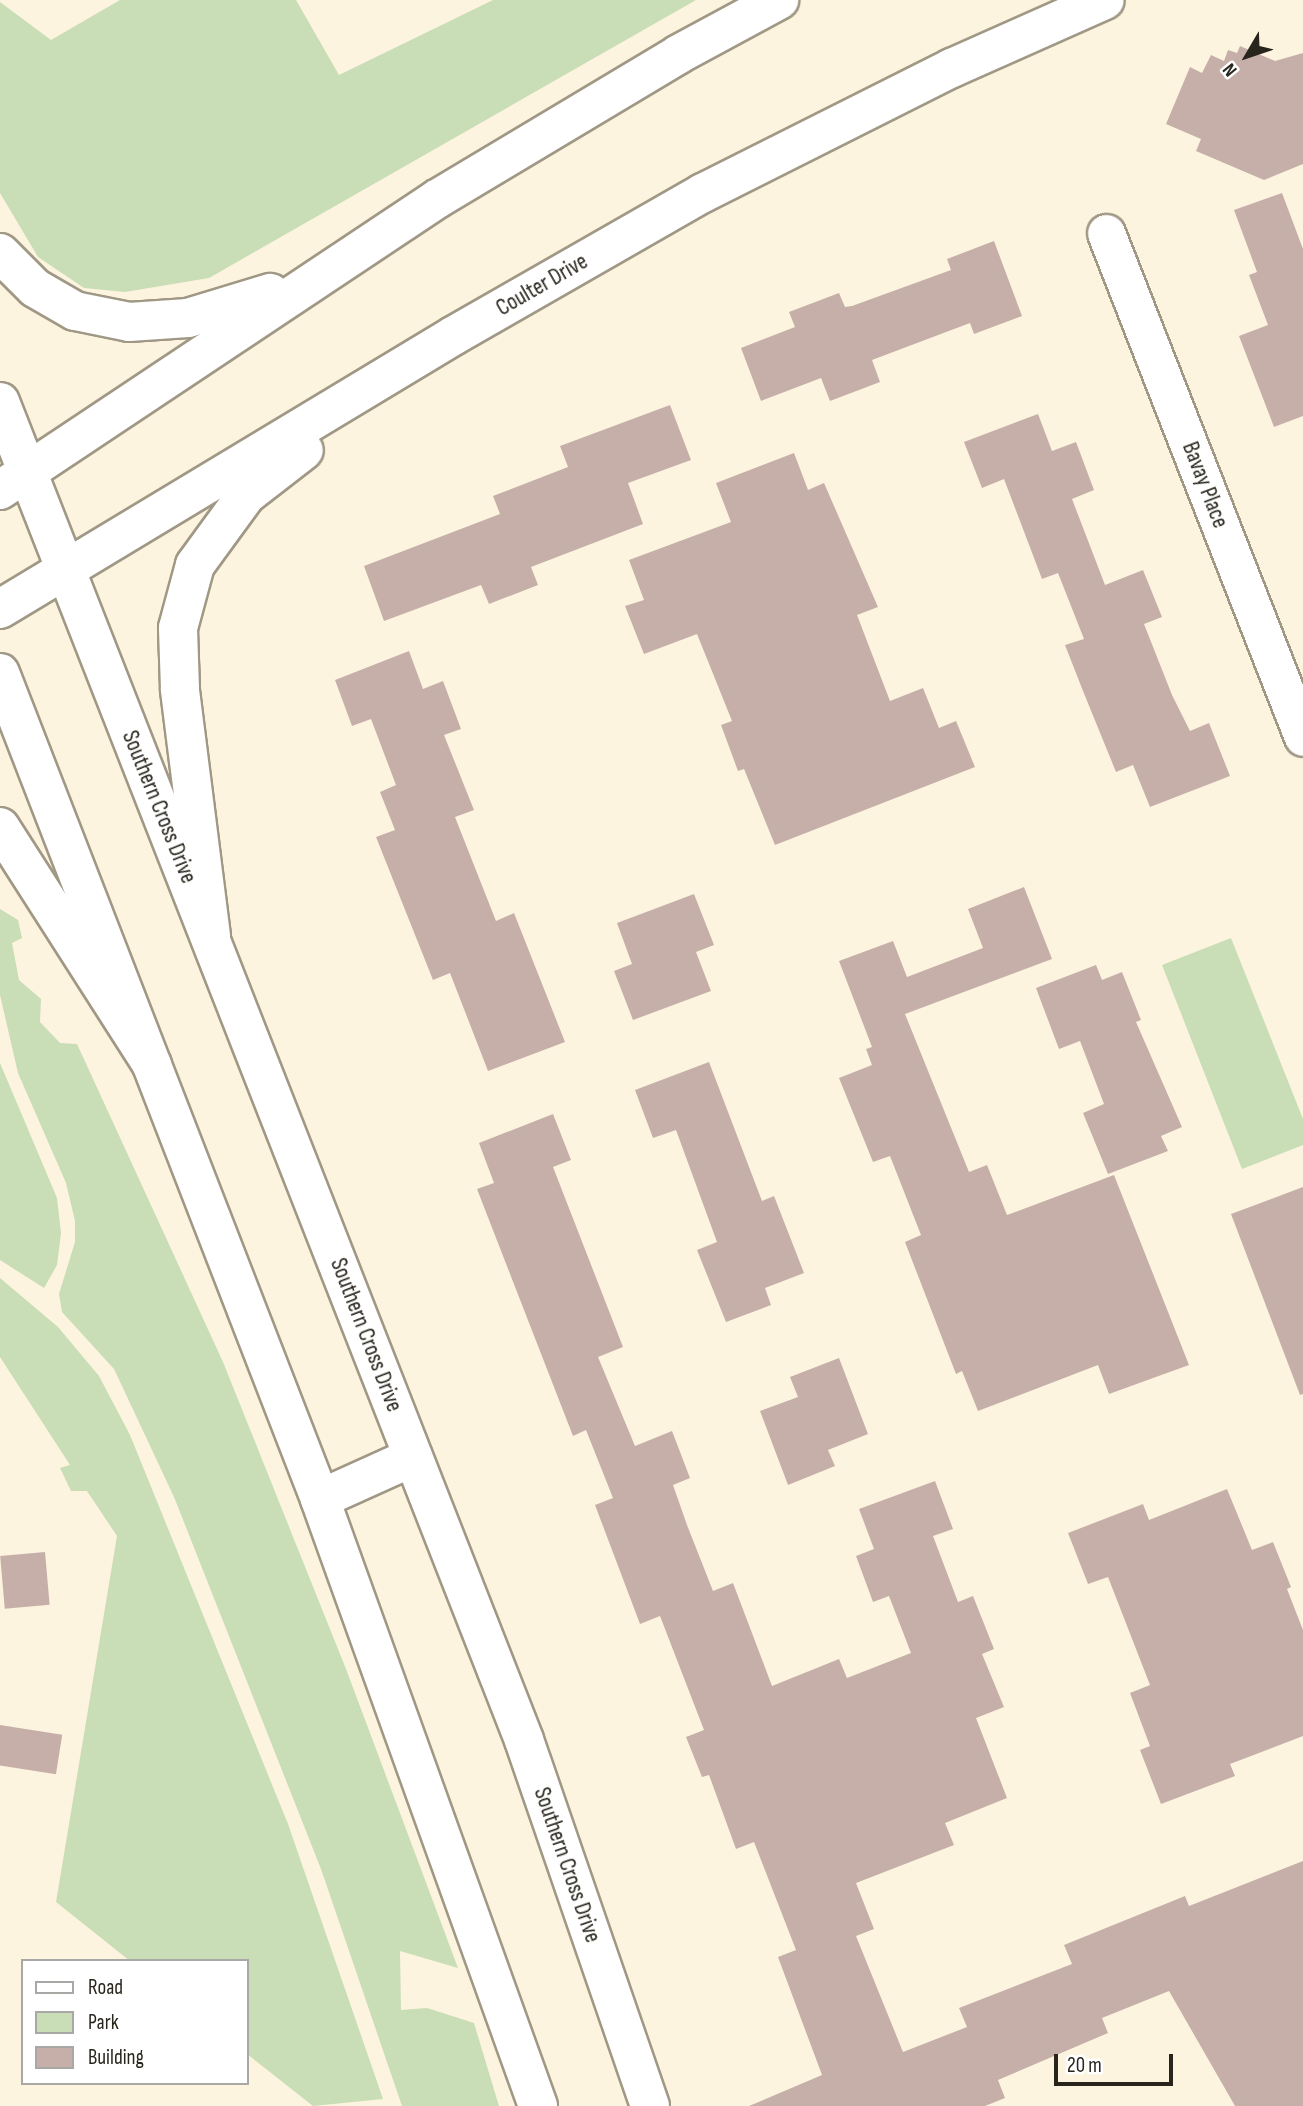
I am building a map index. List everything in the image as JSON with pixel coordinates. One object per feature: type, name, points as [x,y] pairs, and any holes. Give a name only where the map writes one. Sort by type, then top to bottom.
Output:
[{"type":"main road","points":[[14,480],[310,280],[679,54],[779,0]]},
{"type":"main road","name":"Coulter Drive","points":[[0,610],[453,336],[703,193],[952,68],[1105,0]]},
{"type":"main road","points":[[0,253],[35,288],[75,311],[129,322],[188,318],[310,280]]},
{"type":"main road","points":[[211,936],[180,689],[178,628],[195,565],[246,495],[453,336]]},
{"type":"main road","name":"Southern Cross Drive","points":[[0,402],[14,480],[66,569],[211,936],[524,1740],[650,2106]]},
{"type":"main road","points":[[0,673],[320,1499],[538,2106]]},
{"type":"main road","points":[[0,827],[152,1065]]},
{"type":"main road","points":[[320,1499],[413,1457]]},
{"type":"street","name":"Bavay Place","points":[[1106,233],[1303,737]]},
{"type":"green space","points":[[120,0],[296,0],[339,75],[493,0],[696,0],[209,278],[125,292],[84,288],[38,257],[0,193],[0,2],[51,40]]},
{"type":"green space","points":[[0,909],[18,920],[22,938],[12,943],[19,980],[41,999],[40,1022],[60,1043],[77,1044],[223,1362],[346,1669],[458,1968],[400,1951],[401,2010],[427,2008],[474,2023],[499,2106],[402,2106],[321,1869],[174,1497],[114,1369],[62,1312],[59,1294],[75,1242],[75,1221],[66,1183],[18,1073],[0,995]]},
{"type":"green space","points":[[1231,938],[1303,1119],[1303,1145],[1242,1169],[1162,965]]},
{"type":"green space","points":[[0,1063],[57,1198],[61,1233],[57,1265],[44,1288],[0,1260]]},
{"type":"green space","points":[[0,1278],[58,1327],[99,1376],[130,1435],[288,1824],[383,2099],[313,2106],[248,2055],[248,1959],[127,1959],[56,1902],[117,1536],[87,1491],[71,1491],[60,1468],[70,1465],[0,1357]]},
{"type":"building","points":[[1240,46],[1275,61],[1303,53],[1303,164],[1264,180],[1196,151],[1201,139],[1166,124],[1190,67],[1202,73],[1211,55],[1224,61],[1228,50],[1237,53]]},
{"type":"building","points":[[1282,193],[1303,249],[1303,416],[1274,427],[1239,336],[1268,325],[1249,275],[1257,272],[1234,210]]},
{"type":"building","points":[[994,241],[1022,316],[974,334],[970,323],[872,360],[880,382],[830,401],[821,378],[761,401],[741,348],[795,327],[789,312],[839,293],[845,307],[852,306],[951,270],[947,259]]},
{"type":"building","points":[[670,405],[691,460],[628,483],[643,524],[531,567],[538,585],[489,604],[481,585],[384,621],[364,566],[500,514],[493,496],[568,467],[560,446]]},
{"type":"building","points":[[1038,414],[1052,451],[1076,442],[1094,490],[1072,499],[1105,585],[1143,570],[1162,617],[1144,624],[1172,695],[1190,731],[1209,723],[1230,776],[1150,807],[1133,765],[1116,772],[1065,645],[1084,639],[1058,573],[1042,579],[1004,479],[982,488],[964,442]]},
{"type":"building","points":[[794,453],[808,490],[824,483],[878,607],[857,615],[890,701],[923,688],[939,728],[956,721],[975,767],[775,845],[744,769],[738,771],[721,725],[732,721],[697,634],[644,654],[625,606],[644,600],[629,560],[731,522],[716,483]]},
{"type":"building","points":[[409,651],[423,689],[443,681],[461,729],[444,735],[474,810],[455,817],[496,921],[514,913],[565,1042],[488,1071],[450,973],[433,980],[376,837],[395,830],[380,792],[396,785],[371,719],[352,726],[335,680]]},
{"type":"building","points":[[1024,887],[1052,959],[905,1014],[969,1172],[987,1165],[1007,1215],[1114,1175],[1189,1365],[1109,1394],[1098,1365],[978,1411],[962,1371],[956,1374],[905,1242],[921,1235],[890,1156],[873,1162],[839,1078],[872,1065],[866,1049],[872,1047],[839,961],[893,941],[907,977],[983,948],[968,909]]},
{"type":"building","points":[[694,894],[714,945],[696,952],[711,991],[633,1020],[614,971],[632,964],[617,923]]},
{"type":"building","points":[[1096,965],[1102,980],[1122,972],[1141,1020],[1136,1022],[1182,1127],[1161,1136],[1168,1151],[1108,1174],[1083,1113],[1104,1104],[1080,1041],[1059,1049],[1036,988]]},
{"type":"building","points":[[709,1062],[762,1201],[774,1196],[804,1273],[765,1288],[771,1305],[726,1322],[697,1250],[717,1242],[676,1130],[653,1138],[635,1090]]},
{"type":"building","points":[[553,1114],[571,1160],[553,1167],[623,1347],[598,1357],[635,1446],[672,1431],[690,1478],[673,1485],[687,1525],[713,1591],[733,1583],[772,1686],[839,1659],[847,1678],[911,1653],[889,1596],[873,1602],[856,1556],[874,1549],[859,1509],[935,1481],[953,1529],[933,1536],[958,1602],[973,1596],[994,1649],[982,1654],[1004,1707],[976,1718],[1007,1798],[945,1823],[954,1845],[856,1883],[874,1929],[856,1936],[903,2052],[967,2027],[959,2008],[1072,1964],[1064,1945],[1185,1896],[1189,1906],[1303,1861],[1303,2106],[1235,2106],[1169,1991],[1102,2018],[1108,2033],[998,2080],[1005,2098],[985,2106],[749,2106],[822,2075],[778,1957],[796,1950],[754,1842],[736,1849],[709,1775],[702,1777],[686,1737],[704,1730],[660,1616],[640,1624],[595,1505],[613,1498],[586,1430],[573,1436],[477,1189],[494,1183],[479,1143]]},
{"type":"building","points":[[1303,1187],[1303,1394],[1300,1395],[1231,1214]]},
{"type":"building","points":[[839,1358],[868,1434],[828,1450],[835,1466],[788,1485],[760,1411],[798,1397],[790,1377]]},
{"type":"building","points":[[1227,1489],[1252,1550],[1273,1542],[1291,1587],[1287,1589],[1303,1630],[1303,1736],[1230,1764],[1235,1776],[1161,1804],[1140,1750],[1150,1746],[1130,1693],[1150,1685],[1108,1577],[1088,1584],[1068,1533],[1143,1504],[1149,1520]]},
{"type":"building","points":[[45,1552],[50,1605],[5,1609],[0,1556]]},
{"type":"building","points":[[0,1725],[62,1735],[56,1774],[0,1765]]}]
